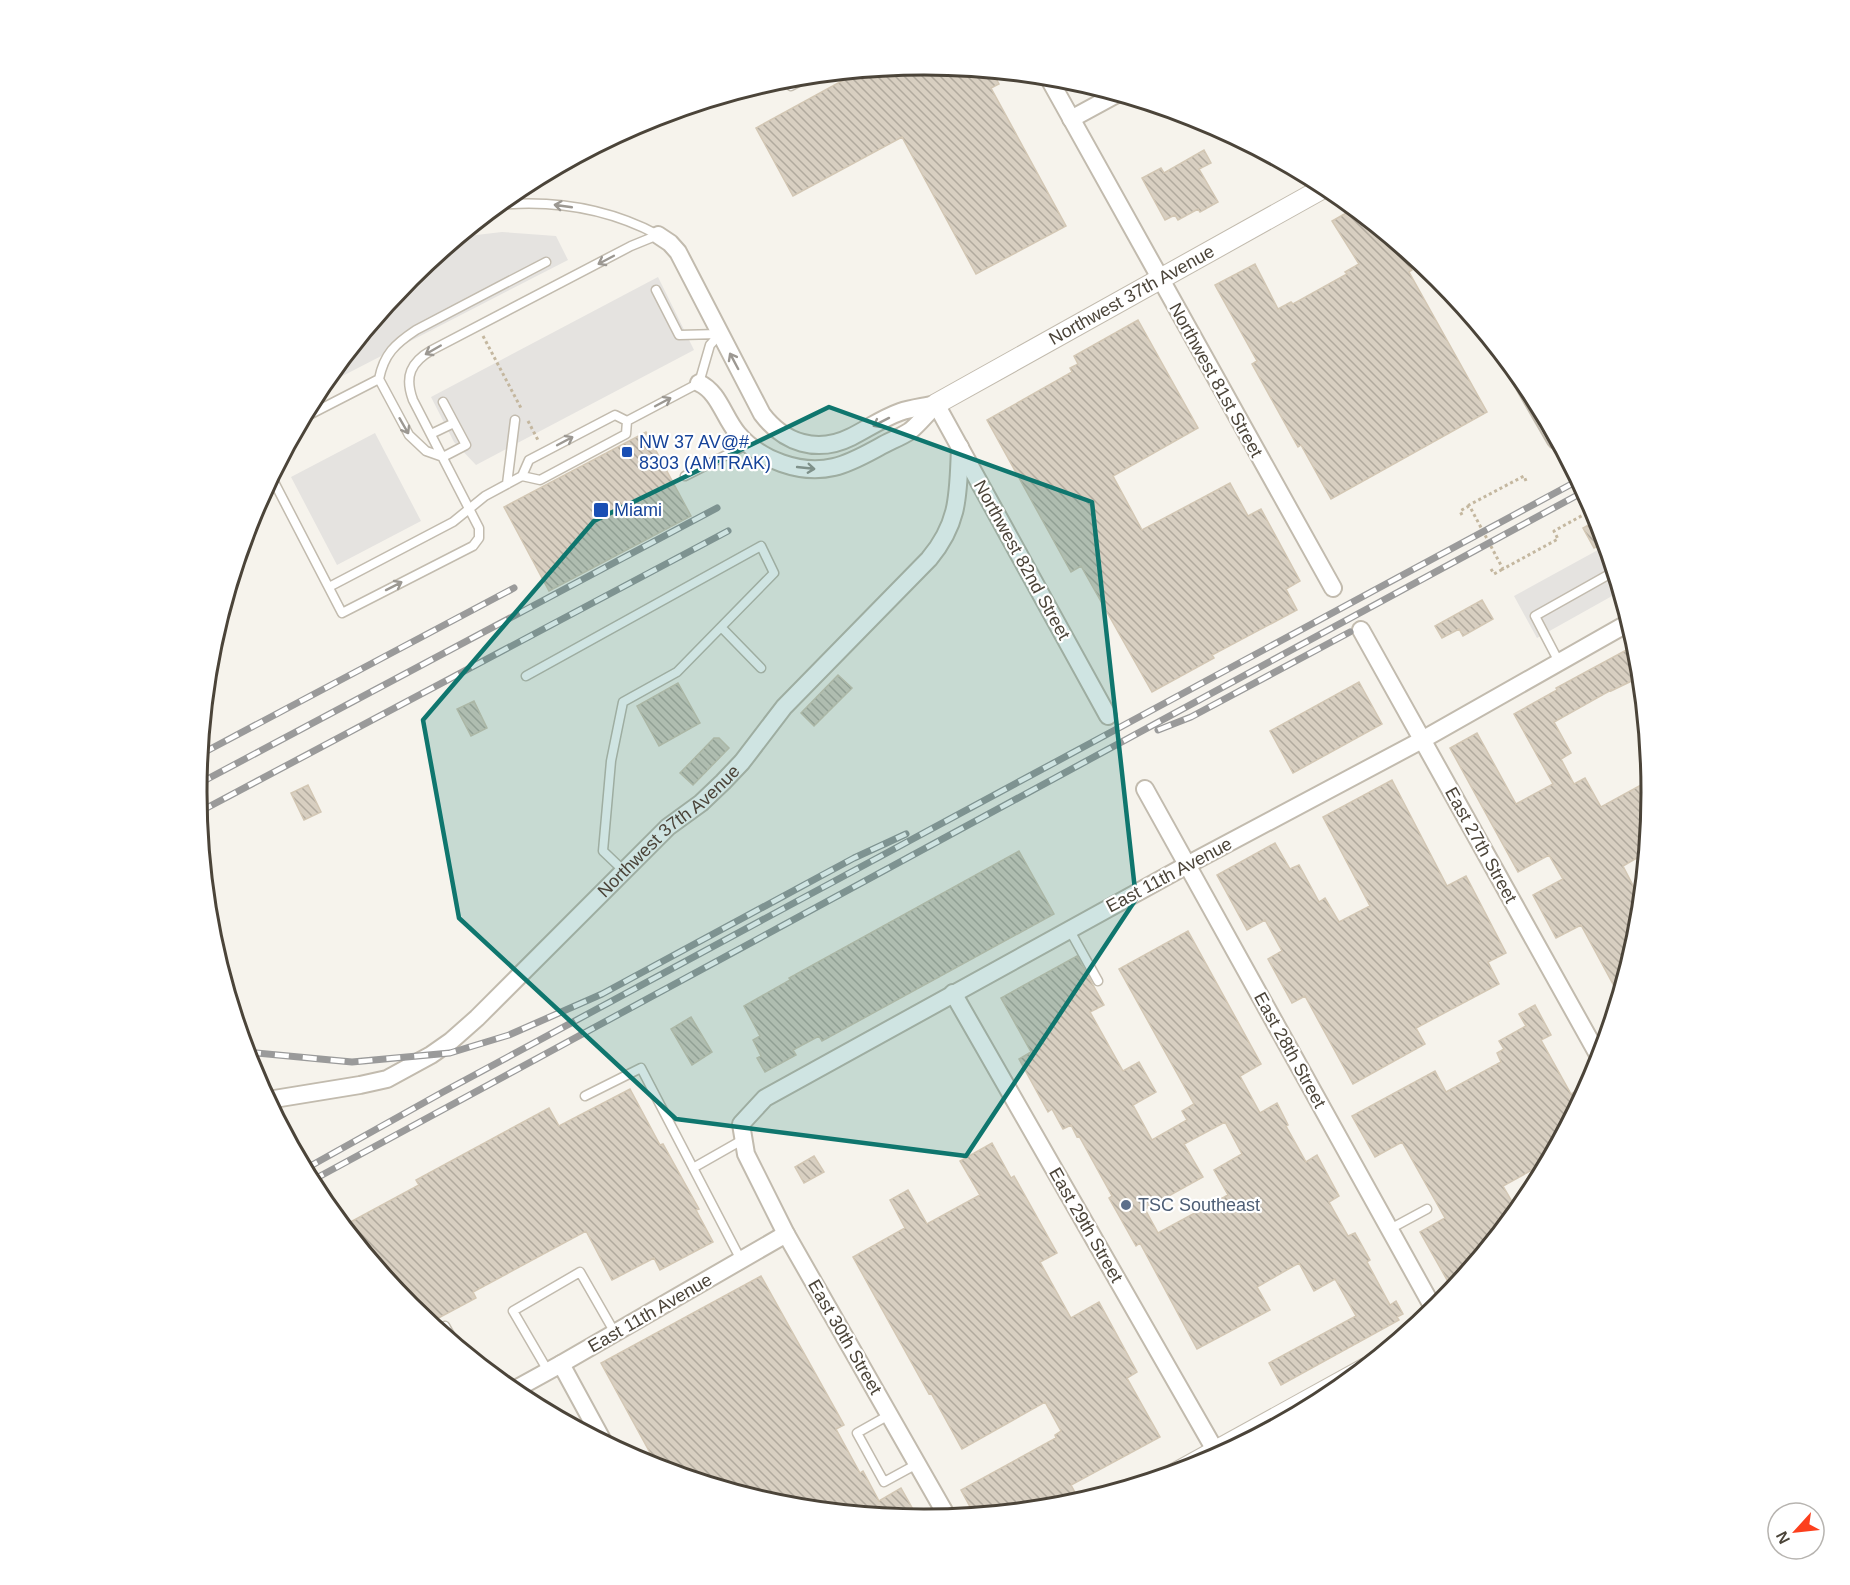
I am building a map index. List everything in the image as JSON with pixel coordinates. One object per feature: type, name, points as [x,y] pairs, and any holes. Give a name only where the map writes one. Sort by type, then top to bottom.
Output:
[{"type":"street","name":"Northwest 81st Street","points":[[1053,87],[1333,588]]},
{"type":"street","points":[[1071,119],[1109,99]]},
{"type":"street","name":"Northwest 37th Avenue","points":[[699,383],[712,392],[729,423],[739,435],[768,457],[795,467],[833,468],[857,459],[909,431],[936,404],[1317,192]]},
{"type":"street","name":"Northwest 37th Avenue","points":[[658,235],[678,252],[767,421],[786,437],[803,444],[820,446],[838,443],[900,412],[936,404]]},
{"type":"street","name":"Northwest 82nd Street","points":[[936,404],[1108,716]]},
{"type":"street","name":"Northwest 37th Avenue","points":[[276,1099],[379,1081],[393,1076],[431,1055],[477,1018],[668,827],[701,803],[723,782],[742,762],[784,707],[937,551],[948,533],[955,512],[960,447]]},
{"type":"street","name":"East 11th Avenue","points":[[745,1146],[741,1124],[765,1098],[1069,929],[1422,740],[1623,626]]},
{"type":"street","name":"East 27th Street","points":[[1361,630],[1595,1049]]},
{"type":"street","name":"East 28th Street","points":[[1145,789],[1430,1302]]},
{"type":"street","name":"East 29th Street","points":[[953,993],[1214,1449]]},
{"type":"street","name":"East 30th Street","points":[[745,1146],[786,1234],[943,1509]]},
{"type":"street","name":"East 11th Avenue","points":[[521,1385],[786,1234]]},
{"type":"street","points":[[555,1368],[595,1429]]},
{"type":"lane","points":[[516,203],[544,203],[581,208],[628,221],[658,235]]},
{"type":"lane","points":[[276,486],[342,613],[473,546],[480,533],[470,508],[409,388],[409,376],[413,367],[426,354],[631,246],[658,235]]},
{"type":"lane","points":[[443,402],[466,446],[443,457],[426,451],[409,435],[379,379],[382,365],[391,351],[409,335],[546,262]]},
{"type":"lane","points":[[656,290],[679,335],[720,334]]},
{"type":"lane","points":[[627,421],[699,383],[710,345],[720,334]]},
{"type":"lane","points":[[318,410],[379,379]]},
{"type":"lane","points":[[329,587],[453,522],[485,496],[522,476],[529,460],[615,415],[627,421]]},
{"type":"lane","points":[[507,484],[515,420]]},
{"type":"lane","points":[[522,476],[540,480],[626,434],[627,421]]},
{"type":"lane","points":[[431,434],[454,423]]},
{"type":"lane","points":[[685,476],[748,444]]},
{"type":"lane","points":[[526,676],[761,546],[774,573],[676,672],[623,702],[611,761],[603,850],[624,871]]},
{"type":"lane","points":[[1559,662],[1535,616],[1608,576]]},
{"type":"lane","points":[[721,627],[761,668]]},
{"type":"lane","points":[[1069,929],[1098,981]]},
{"type":"lane","points":[[585,1096],[641,1068],[741,1260]]},
{"type":"lane","points":[[693,1168],[745,1146]]},
{"type":"lane","points":[[1390,1229],[1427,1209]]},
{"type":"lane","points":[[555,1368],[513,1311],[580,1272],[615,1333]]},
{"type":"lane","points":[[889,1415],[857,1433],[884,1482],[917,1464]]},
{"type":"path","points":[[478,326],[544,452]]},
{"type":"path","points":[[1462,515],[1460,511],[1524,476],[1526,481]]},
{"type":"path","points":[[1469,506],[1503,568]]},
{"type":"path","points":[[1491,569],[1494,574],[1558,539],[1554,531],[1586,513]]},
{"type":"highlighted area","points":[[829,407],[1092,502],[1136,899],[966,1156],[676,1119],[459,918],[423,720],[594,521]]},
{"type":"shaded area","points":[[502,232],[556,236],[568,260],[341,377],[386,319],[418,285],[473,235]]},
{"type":"shaded area","points":[[658,277],[694,350],[476,465],[454,442],[431,397]]},
{"type":"shaded area","points":[[375,433],[421,521],[337,565],[291,477]]},
{"type":"shaded area","points":[[1599,549],[1614,595],[1537,638],[1514,596]]},
{"type":"building","points":[[925,75],[996,79],[999,84],[991,88],[1066,226],[976,274],[902,137],[793,196],[756,128],[844,80]]},
{"type":"building","points":[[1204,150],[1211,163],[1199,169],[1218,202],[1200,212],[1198,209],[1178,220],[1175,215],[1165,220],[1142,178],[1161,168],[1164,173]]},
{"type":"building","points":[[1347,212],[1407,261],[1412,270],[1409,272],[1487,412],[1331,499],[1301,445],[1298,447],[1252,364],[1257,361],[1215,285],[1255,264],[1278,309],[1291,302],[1293,304],[1347,274],[1345,272],[1359,264],[1332,221]]},
{"type":"building","points":[[1138,320],[1198,428],[1113,476],[1142,530],[1230,483],[1248,516],[1261,509],[1300,581],[1286,589],[1297,610],[1212,655],[1214,658],[1152,692],[1081,566],[1071,572],[987,420],[1072,372],[1070,368],[1078,364],[1074,356]]},
{"type":"building","points":[[646,432],[691,516],[549,591],[504,507]]},
{"type":"building","points":[[1590,524],[1598,546],[1594,548],[1583,528]]},
{"type":"building","points":[[1482,600],[1493,619],[1463,636],[1459,629],[1442,638],[1435,626]]},
{"type":"building","points":[[1628,649],[1633,680],[1554,722],[1571,753],[1561,759],[1574,784],[1585,778],[1601,807],[1642,785],[1639,857],[1623,866],[1635,890],[1629,932],[1615,988],[1581,925],[1556,938],[1533,895],[1563,879],[1549,855],[1518,872],[1450,748],[1477,733],[1516,804],[1553,784],[1514,714],[1557,690],[1556,688]]},
{"type":"building","points":[[838,675],[852,688],[814,726],[801,713]]},
{"type":"building","points":[[1359,682],[1382,724],[1293,773],[1270,731]]},
{"type":"building","points":[[678,683],[700,723],[659,746],[637,706]]},
{"type":"building","points":[[474,701],[487,728],[471,736],[457,709]]},
{"type":"building","points":[[714,738],[719,738],[729,748],[693,785],[680,773]]},
{"type":"building","points":[[1392,780],[1447,886],[1466,876],[1506,953],[1488,962],[1499,984],[1416,1028],[1425,1044],[1353,1084],[1305,996],[1292,1003],[1268,959],[1282,951],[1265,920],[1247,930],[1217,875],[1275,843],[1290,869],[1299,865],[1319,902],[1325,898],[1339,922],[1370,906],[1323,817]]},
{"type":"building","points":[[308,785],[321,812],[304,820],[291,793]]},
{"type":"building","points":[[1019,851],[1054,914],[822,1041],[819,1036],[793,1050],[796,1055],[765,1072],[757,1058],[761,1056],[753,1040],[760,1036],[744,1006],[790,980],[789,978]]},
{"type":"building","points":[[1188,931],[1261,1064],[1240,1076],[1260,1113],[1277,1103],[1288,1125],[1286,1126],[1306,1162],[1317,1155],[1339,1196],[1329,1202],[1348,1236],[1355,1233],[1370,1260],[1367,1262],[1390,1305],[1396,1301],[1403,1314],[1397,1317],[1399,1320],[1281,1385],[1269,1363],[1356,1316],[1335,1279],[1314,1291],[1299,1263],[1257,1287],[1270,1310],[1197,1349],[1140,1243],[1136,1246],[1109,1198],[1112,1196],[1079,1136],[1077,1137],[1071,1125],[1063,1129],[1052,1109],[1048,1112],[1019,1059],[1031,1052],[1001,998],[1077,956],[1104,1005],[1090,1012],[1123,1071],[1139,1062],[1156,1092],[1133,1105],[1152,1140],[1187,1120],[1182,1111],[1194,1104],[1119,969]],"holes":[[[1225,1122],[1242,1154],[1214,1170],[1228,1195],[1158,1233],[1145,1209],[1203,1177],[1184,1144]]]},
{"type":"building","points":[[1535,1005],[1551,1035],[1541,1040],[1571,1094],[1578,1090],[1536,1168],[1503,1186],[1513,1203],[1448,1283],[1420,1232],[1445,1218],[1402,1142],[1375,1157],[1352,1116],[1435,1071],[1446,1092],[1501,1062],[1497,1053],[1504,1049],[1499,1041],[1526,1026],[1519,1014]]},
{"type":"building","points":[[691,1017],[712,1052],[692,1065],[671,1029]]},
{"type":"building","points":[[630,1089],[660,1145],[663,1144],[699,1209],[696,1210],[713,1242],[660,1270],[654,1258],[612,1280],[586,1231],[473,1292],[476,1298],[438,1318],[386,1266],[351,1222],[419,1185],[416,1180],[549,1108],[559,1126]]},
{"type":"building","points":[[992,1143],[1011,1178],[1014,1176],[1057,1253],[1040,1262],[1071,1318],[1099,1302],[1137,1372],[1127,1378],[1160,1437],[1071,1485],[1076,1494],[1019,1504],[971,1508],[961,1490],[1056,1438],[1055,1435],[1061,1431],[1045,1402],[962,1449],[853,1257],[905,1228],[890,1200],[908,1190],[927,1224],[980,1195],[960,1161]]},
{"type":"building","points":[[814,1156],[824,1172],[804,1183],[795,1167]]},
{"type":"building","points":[[761,1276],[844,1425],[836,1429],[860,1473],[863,1471],[879,1501],[901,1488],[913,1509],[831,1504],[785,1496],[739,1486],[652,1456],[601,1363]]},
{"type":"railway","points":[[312,1165],[443,1092],[1573,483]]},
{"type":"railway","points":[[319,1177],[1578,495]]},
{"type":"railway","points":[[208,779],[717,508]]},
{"type":"railway","points":[[208,807],[728,531]]},
{"type":"railway","points":[[209,750],[514,588]]},
{"type":"railway","points":[[1158,730],[1191,717],[1350,632]]},
{"type":"railway","points":[[257,1053],[352,1062],[450,1053],[509,1035],[602,994],[854,858],[906,834]]},
{"type":"place","name":"NW 37 AV@# 8303 (AMTRAK)","points":[[627,452]]},
{"type":"place","name":"Miami","points":[[601,510]]},
{"type":"place","name":"TSC Southeast","points":[[1126,1205]]}]
